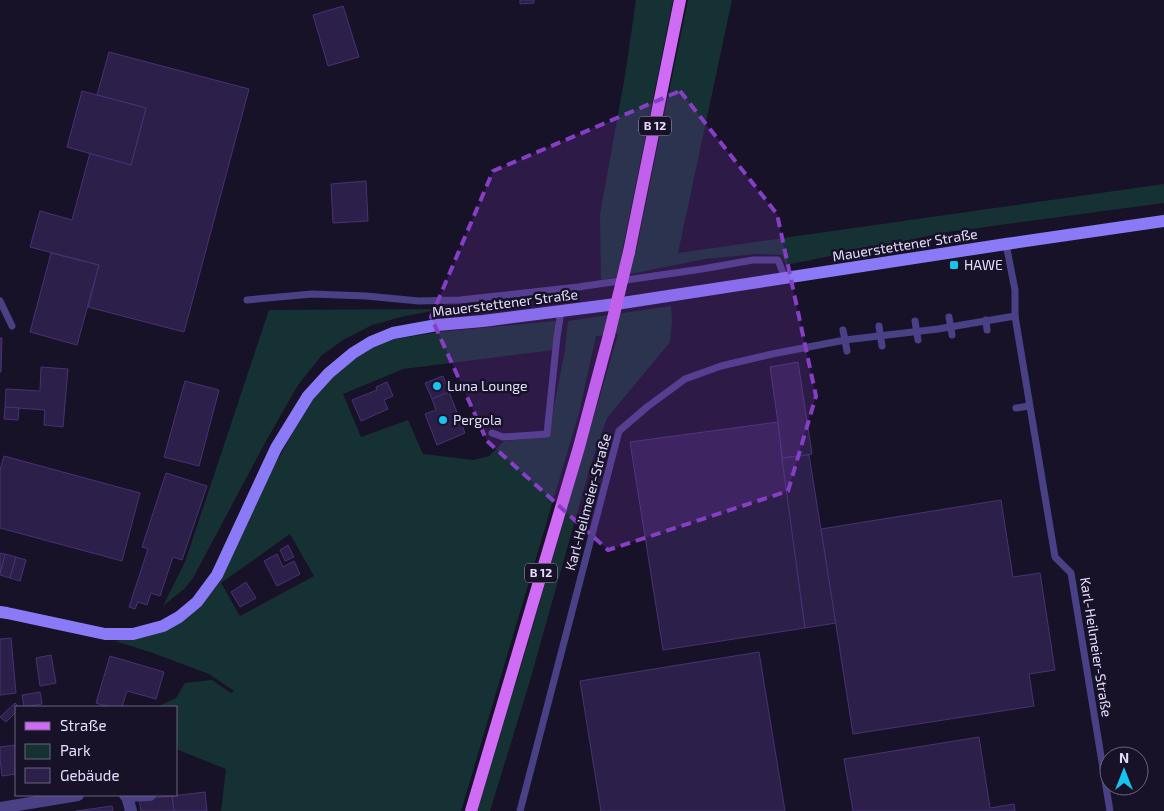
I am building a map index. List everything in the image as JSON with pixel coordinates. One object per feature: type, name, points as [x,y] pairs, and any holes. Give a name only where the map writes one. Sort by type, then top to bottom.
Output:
[{"type":"main road","name":"B 12","points":[[471,811],[579,447],[609,335],[629,252],[680,0]]},
{"type":"main road","name":"Mauerstettener Straße","points":[[0,612],[105,634],[133,634],[163,626],[179,616],[196,602],[217,575],[276,448],[308,396],[329,373],[354,352],[371,342],[393,333],[436,325],[625,303],[1006,244],[1164,222]]},
{"type":"street","points":[[0,808],[72,796]]},
{"type":"street","points":[[126,796],[131,811]]},
{"type":"lane","name":"Karl-Heilmeier-Straße","points":[[1006,244],[1015,290],[1014,316],[1055,557],[1071,572],[1110,811]]},
{"type":"lane","points":[[247,300],[312,294],[366,296],[419,301],[460,300],[578,287],[754,260],[778,260],[786,278]]},
{"type":"lane","points":[[0,301],[12,326]]},
{"type":"lane","points":[[492,434],[503,437],[547,434],[561,311]]},
{"type":"lane","name":"Karl-Heilmeier-Straße","points":[[520,811],[619,431],[646,407],[685,379],[721,366],[845,340],[1014,316]]},
{"type":"lane","points":[[949,317],[952,335]]},
{"type":"lane","points":[[986,320],[987,330]]},
{"type":"lane","points":[[915,321],[918,340]]},
{"type":"lane","points":[[879,326],[882,346]]},
{"type":"lane","points":[[843,330],[847,351]]},
{"type":"lane","points":[[1016,408],[1029,406]]},
{"type":"highlighted area","points":[[680,91],[777,214],[816,396],[788,491],[608,550],[487,441],[431,317],[493,171]]},
{"type":"green space","points":[[636,0],[673,0],[622,252],[636,251],[688,0],[732,0],[678,253],[1164,184],[1164,203],[948,232],[786,265],[782,255],[756,254],[705,259],[601,280],[600,214],[625,76]]},
{"type":"green space","points":[[671,306],[670,342],[607,418],[590,467],[529,684],[490,811],[476,811],[491,754],[517,680],[618,334],[596,336],[579,413],[461,811],[221,811],[226,769],[178,750],[178,706],[159,706],[176,698],[185,683],[212,680],[231,693],[234,691],[209,674],[115,641],[133,638],[196,607],[311,400],[332,376],[374,345],[396,339],[439,332],[556,321],[553,350],[403,369],[343,394],[361,437],[408,420],[423,454],[474,460],[489,456],[504,441],[548,437],[565,350],[568,321]],"holes":[[[290,534],[314,576],[240,616],[221,583]]]},
{"type":"green space","points":[[441,309],[372,325],[343,340],[322,355],[298,385],[193,578],[184,589],[163,606],[185,562],[269,310]]},
{"type":"building","points":[[520,0],[534,0],[534,3],[520,4]]},
{"type":"building","points":[[343,6],[359,57],[328,66],[313,15]]},
{"type":"building","points":[[109,52],[249,89],[184,332],[88,307],[99,265],[30,247],[40,211],[72,220],[90,153],[131,165],[146,108],[97,95]]},
{"type":"building","points":[[82,91],[146,108],[131,165],[67,147]]},
{"type":"building","points":[[366,181],[368,221],[333,223],[331,184]]},
{"type":"building","points":[[51,253],[99,265],[77,345],[30,332]]},
{"type":"building","points":[[0,338],[2,338],[1,372],[0,372]]},
{"type":"building","points":[[798,362],[812,454],[782,458],[770,367]]},
{"type":"building","points":[[41,367],[68,369],[63,427],[44,425],[45,410],[5,407],[6,389],[40,391]]},
{"type":"building","name":"Luna Lounge","points":[[443,376],[449,392],[432,399],[425,383]]},
{"type":"building","points":[[185,381],[219,390],[199,466],[164,457]]},
{"type":"building","points":[[387,382],[393,396],[384,400],[388,409],[361,421],[352,400],[377,390],[376,387]]},
{"type":"building","name":"Pergola","points":[[449,392],[465,433],[437,445],[425,414],[436,410],[432,399]]},
{"type":"building","points":[[5,407],[19,408],[18,420],[4,419]]},
{"type":"building","points":[[778,422],[805,628],[663,650],[630,442]]},
{"type":"building","points":[[809,455],[836,623],[805,628],[782,458]]},
{"type":"building","points":[[4,456],[140,493],[122,561],[0,528],[0,470]]},
{"type":"building","points":[[166,473],[207,486],[182,560],[173,557],[160,596],[151,593],[147,605],[138,602],[135,609],[129,607],[148,549],[142,547]]},
{"type":"building","points":[[1001,500],[1013,577],[1040,573],[1055,670],[1029,674],[1034,706],[853,734],[821,529]]},
{"type":"building","points":[[288,545],[294,557],[285,561],[280,550]]},
{"type":"building","points":[[0,553],[5,554],[0,573]]},
{"type":"building","points":[[5,554],[16,557],[10,578],[0,575]]},
{"type":"building","points":[[277,554],[283,567],[294,561],[300,574],[277,586],[264,561]]},
{"type":"building","points":[[16,557],[26,560],[20,581],[10,578]]},
{"type":"building","points":[[246,582],[256,598],[240,607],[231,592]]},
{"type":"building","points":[[11,638],[16,693],[0,695],[0,639]]},
{"type":"building","points":[[759,652],[785,811],[601,811],[580,681]]},
{"type":"building","points":[[51,655],[56,683],[40,686],[36,658]]},
{"type":"building","points":[[110,656],[164,672],[156,699],[127,691],[122,706],[106,706],[96,703]]},
{"type":"building","points":[[40,692],[42,704],[24,706],[22,695]]},
{"type":"building","points":[[15,703],[18,706],[15,706],[15,713],[6,722],[0,717]]},
{"type":"building","points":[[979,737],[990,808],[1014,804],[1015,811],[853,811],[844,759]]},
{"type":"building","points":[[15,745],[15,774],[2,776],[0,747]]},
{"type":"building","points":[[205,792],[207,811],[174,811],[172,796]]},
{"type":"building","points":[[172,796],[174,811],[141,811],[139,799]]},
{"type":"building","points":[[112,806],[113,811],[76,811]]},
{"type":"place","name":"HAWE","points":[[954,265]]},
{"type":"place","name":"Luna Lounge","points":[[437,386]]},
{"type":"place","name":"Pergola","points":[[443,420]]}]
